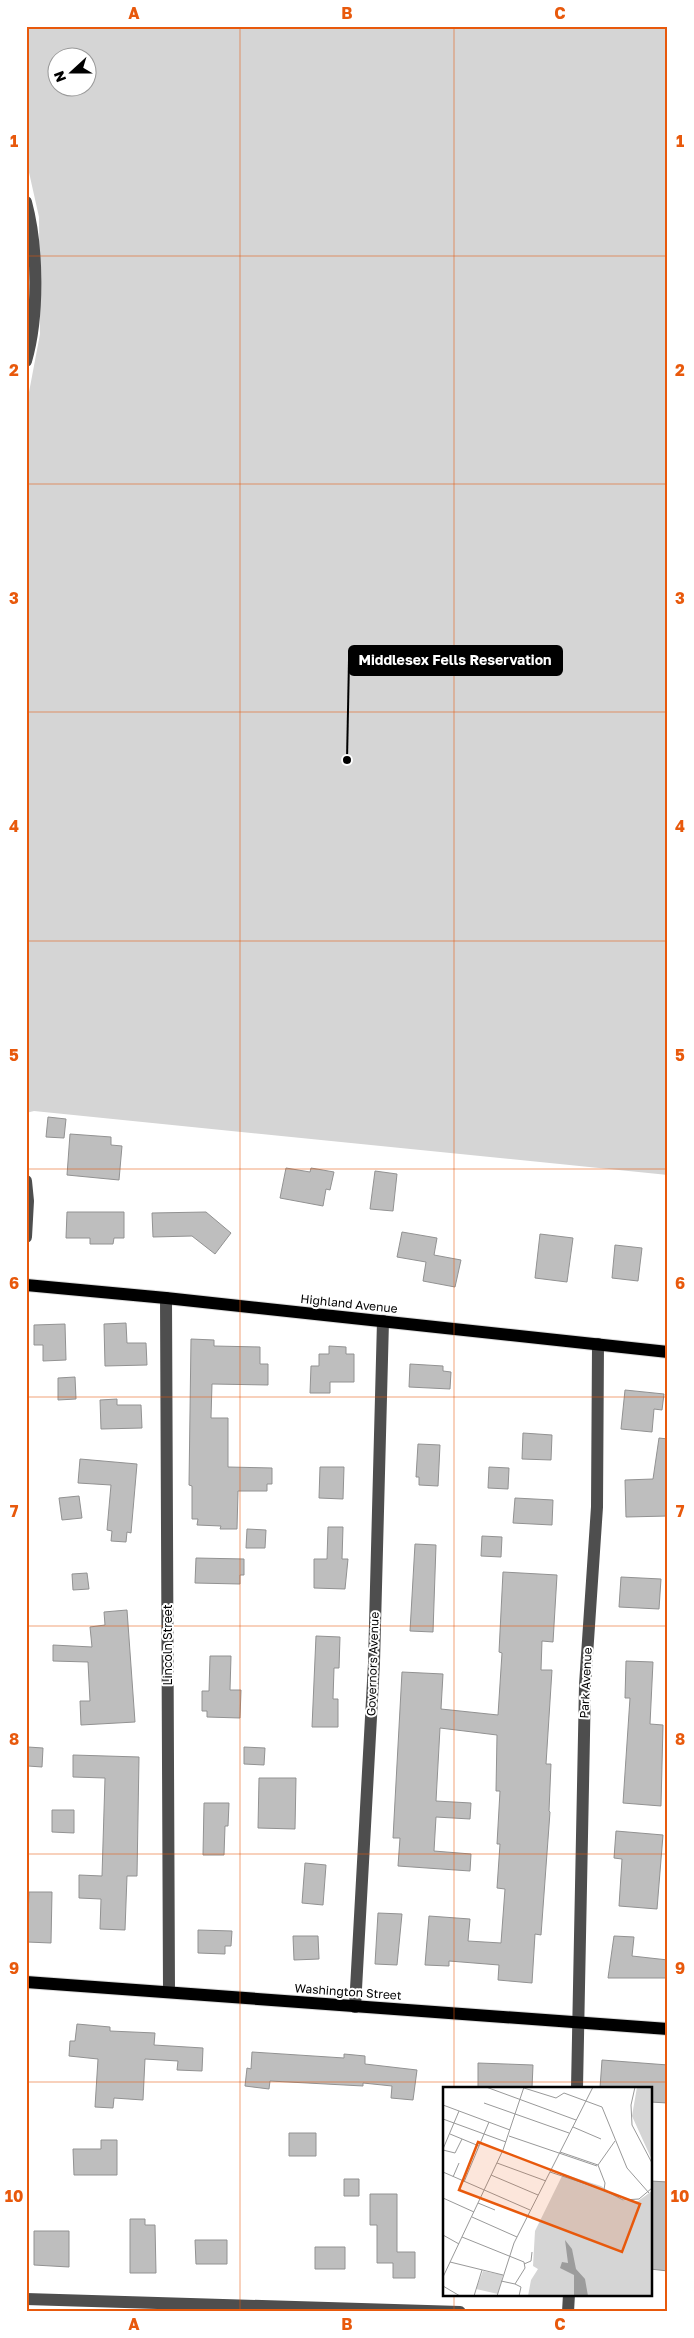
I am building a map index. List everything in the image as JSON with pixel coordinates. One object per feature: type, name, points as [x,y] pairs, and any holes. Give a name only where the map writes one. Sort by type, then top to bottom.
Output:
[{"type":"main road","name":"Highland Avenue","points":[[26,1285],[166,1298],[668,1352]]},
{"type":"main road","name":"Washington Street","points":[[26,1982],[668,2029]]},
{"type":"street","points":[[26,202],[33,227],[36,295],[26,361]]},
{"type":"street","points":[[26,1181],[28,1200],[26,1236]]},
{"type":"street","name":"Lincoln Street","points":[[166,1298],[169,1992]]},
{"type":"street","name":"Governors Avenue","points":[[355,2007],[374,1663],[383,1322]]},
{"type":"street","name":"Park Avenue","points":[[577,2087],[585,1685],[597,1507],[598,1344]]},
{"type":"street","points":[[568,2312],[569,2296]]},
{"type":"street","points":[[26,2299],[40,2306],[460,2312]]},
{"type":"shaded area","points":[[26,26],[668,26],[668,1175],[34,1111],[26,1113],[26,408],[40,334],[39,217],[26,159]]},
{"type":"building","points":[[48,1117],[66,1119],[64,1138],[46,1137]]},
{"type":"building","points":[[70,1134],[111,1137],[111,1145],[122,1146],[119,1180],[67,1175]]},
{"type":"building","points":[[286,1168],[310,1172],[311,1168],[334,1172],[330,1190],[326,1189],[323,1206],[280,1198]]},
{"type":"building","points":[[375,1171],[397,1174],[393,1211],[370,1209]]},
{"type":"building","points":[[67,1212],[124,1212],[124,1238],[114,1238],[113,1244],[90,1244],[90,1238],[66,1238]]},
{"type":"building","points":[[206,1212],[231,1233],[215,1254],[192,1236],[153,1237],[152,1213]]},
{"type":"building","points":[[402,1232],[437,1238],[434,1255],[461,1260],[455,1287],[423,1281],[426,1262],[397,1257]]},
{"type":"building","points":[[540,1234],[573,1238],[567,1282],[535,1278]]},
{"type":"building","points":[[615,1245],[642,1248],[638,1281],[612,1278]]},
{"type":"building","points":[[126,1323],[127,1343],[146,1343],[147,1365],[105,1366],[104,1324]]},
{"type":"building","points":[[65,1324],[66,1360],[43,1361],[43,1345],[34,1345],[34,1325]]},
{"type":"building","points":[[191,1339],[214,1340],[214,1346],[260,1347],[260,1364],[268,1364],[268,1385],[212,1384],[211,1418],[228,1418],[228,1467],[272,1468],[272,1484],[267,1484],[267,1491],[238,1491],[237,1529],[220,1529],[221,1526],[197,1525],[198,1519],[192,1519],[192,1486],[189,1485]]},
{"type":"building","points":[[329,1346],[346,1347],[346,1354],[354,1354],[354,1382],[330,1382],[330,1393],[310,1393],[311,1366],[319,1366],[319,1354],[329,1354]]},
{"type":"building","points":[[410,1364],[443,1366],[443,1371],[451,1372],[450,1389],[409,1387]]},
{"type":"building","points":[[75,1377],[76,1399],[58,1400],[58,1378]]},
{"type":"building","points":[[625,1390],[664,1394],[662,1410],[654,1409],[652,1432],[621,1429]]},
{"type":"building","points":[[117,1399],[117,1405],[141,1405],[142,1428],[101,1429],[100,1400]]},
{"type":"building","points":[[523,1433],[552,1435],[551,1460],[522,1459]]},
{"type":"building","points":[[659,1438],[668,1439],[668,1516],[626,1517],[625,1480],[653,1479]]},
{"type":"building","points":[[418,1444],[440,1445],[438,1486],[419,1485],[419,1477],[416,1477]]},
{"type":"building","points":[[80,1459],[137,1464],[131,1533],[127,1532],[126,1542],[111,1541],[112,1531],[107,1530],[111,1485],[78,1483]]},
{"type":"building","points":[[320,1467],[344,1467],[343,1499],[319,1498]]},
{"type":"building","points":[[489,1467],[509,1468],[508,1489],[488,1488]]},
{"type":"building","points":[[79,1496],[82,1518],[62,1520],[59,1498]]},
{"type":"building","points":[[515,1498],[553,1500],[552,1525],[513,1523]]},
{"type":"building","points":[[328,1527],[343,1527],[342,1559],[348,1559],[345,1589],[314,1588],[314,1559],[327,1559]]},
{"type":"building","points":[[247,1529],[266,1530],[265,1548],[246,1548]]},
{"type":"building","points":[[482,1536],[502,1537],[501,1557],[481,1556]]},
{"type":"building","points":[[415,1544],[436,1545],[433,1632],[410,1631]]},
{"type":"building","points":[[196,1558],[244,1559],[244,1575],[240,1575],[240,1584],[195,1583]]},
{"type":"building","points":[[503,1572],[557,1575],[553,1642],[542,1641],[541,1670],[552,1670],[546,1764],[551,1764],[550,1812],[541,1935],[535,1934],[532,1983],[498,1980],[499,1965],[449,1961],[449,1966],[425,1965],[429,1916],[470,1919],[468,1941],[501,1943],[505,1889],[497,1888],[500,1844],[497,1844],[500,1791],[496,1791],[497,1735],[440,1728],[436,1801],[471,1803],[470,1819],[436,1817],[434,1851],[471,1854],[470,1871],[398,1866],[400,1838],[393,1838],[402,1672],[443,1674],[441,1709],[498,1715],[502,1653],[499,1652]]},
{"type":"building","points":[[87,1573],[89,1589],[73,1590],[72,1574]]},
{"type":"building","points":[[621,1577],[661,1579],[659,1609],[619,1607]]},
{"type":"building","points":[[127,1610],[135,1722],[81,1725],[80,1701],[90,1701],[88,1662],[53,1661],[53,1645],[92,1647],[90,1627],[105,1625],[104,1612]]},
{"type":"building","points":[[316,1636],[340,1637],[339,1668],[334,1668],[333,1699],[338,1699],[338,1727],[312,1727]]},
{"type":"building","points":[[210,1656],[231,1656],[230,1690],[241,1690],[240,1718],[207,1717],[207,1711],[202,1711],[202,1691],[209,1691]]},
{"type":"building","points":[[626,1661],[653,1662],[650,1724],[663,1725],[661,1806],[623,1803],[630,1698],[625,1698]]},
{"type":"building","points":[[28,1747],[43,1748],[42,1767],[28,1766]]},
{"type":"building","points":[[244,1747],[265,1748],[264,1765],[244,1764]]},
{"type":"building","points":[[73,1755],[139,1757],[137,1876],[127,1876],[125,1930],[100,1929],[101,1899],[79,1898],[79,1875],[102,1876],[105,1778],[73,1777]]},
{"type":"building","points":[[259,1778],[296,1778],[295,1829],[258,1828]]},
{"type":"building","points":[[204,1803],[229,1803],[228,1826],[225,1826],[224,1855],[203,1855]]},
{"type":"building","points":[[52,1810],[74,1810],[74,1833],[52,1832]]},
{"type":"building","points":[[616,1831],[663,1835],[657,1909],[619,1906],[622,1859],[614,1858]]},
{"type":"building","points":[[305,1863],[326,1865],[323,1905],[302,1903]]},
{"type":"building","points":[[29,1892],[52,1892],[51,1943],[27,1942]]},
{"type":"building","points":[[378,1913],[402,1914],[397,1965],[375,1964]]},
{"type":"building","points":[[198,1930],[232,1931],[231,1946],[225,1946],[225,1954],[198,1953]]},
{"type":"building","points":[[293,1936],[318,1936],[319,1959],[294,1960]]},
{"type":"building","points":[[614,1936],[634,1937],[632,1956],[668,1960],[668,1978],[608,1978]]},
{"type":"building","points":[[77,2024],[110,2027],[110,2031],[155,2033],[154,2045],[203,2048],[202,2071],[177,2070],[178,2061],[145,2059],[143,2100],[114,2098],[113,2108],[95,2107],[98,2059],[69,2056],[70,2041],[75,2041]]},
{"type":"building","points":[[252,2052],[344,2058],[344,2054],[365,2056],[365,2064],[417,2070],[413,2100],[391,2098],[392,2086],[363,2083],[363,2086],[270,2081],[269,2089],[245,2086],[247,2068],[251,2069]]},
{"type":"building","points":[[602,2060],[668,2065],[668,2103],[652,2102],[652,2087],[600,2087]]},
{"type":"building","points":[[478,2063],[533,2065],[532,2087],[478,2087]]},
{"type":"building","points":[[289,2133],[316,2133],[316,2156],[289,2156]]},
{"type":"building","points":[[101,2140],[117,2140],[117,2175],[74,2175],[73,2149],[101,2149]]},
{"type":"building","points":[[344,2179],[359,2179],[359,2196],[344,2196]]},
{"type":"building","points":[[652,2181],[668,2182],[668,2271],[652,2269]]},
{"type":"building","points":[[370,2194],[397,2194],[397,2252],[415,2252],[415,2278],[393,2278],[393,2263],[377,2263],[377,2225],[370,2225]]},
{"type":"building","points":[[130,2219],[145,2219],[145,2225],[155,2225],[156,2273],[130,2273]]},
{"type":"building","points":[[34,2231],[69,2231],[69,2267],[34,2265]]},
{"type":"building","points":[[195,2240],[227,2240],[227,2264],[196,2264]]},
{"type":"building","points":[[315,2247],[345,2247],[345,2269],[315,2269]]},
{"type":"place","name":"Middlesex Fells Reservation","points":[[347,760]]}]
